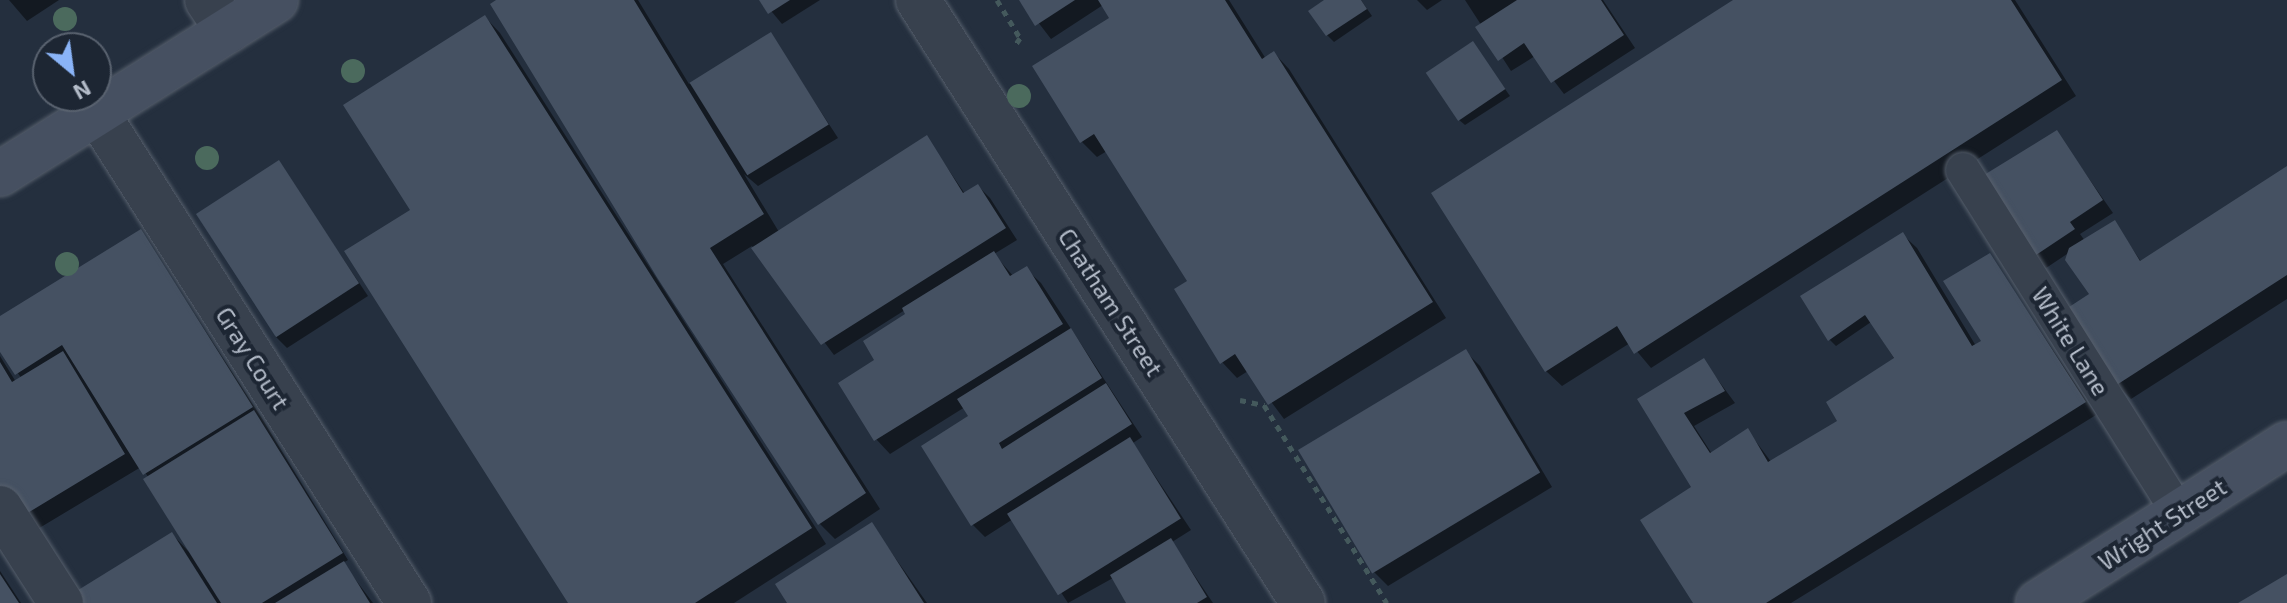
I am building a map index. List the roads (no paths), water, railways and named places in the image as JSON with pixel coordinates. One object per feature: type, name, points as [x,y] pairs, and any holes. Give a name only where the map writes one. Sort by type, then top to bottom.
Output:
[{"type":"street","points":[[0,174],[97,113],[217,15],[276,0]]},
{"type":"street","name":"Chatham Street","points":[[918,0],[1303,603]]},
{"type":"street","name":"Gray Court","points":[[97,113],[409,603]]},
{"type":"street","name":"Wright Street","points":[[2038,603],[2286,447]]},
{"type":"street","points":[[0,508],[61,603]]},
{"type":"lane","name":"White Lane","points":[[1963,170],[2179,513]]}]
